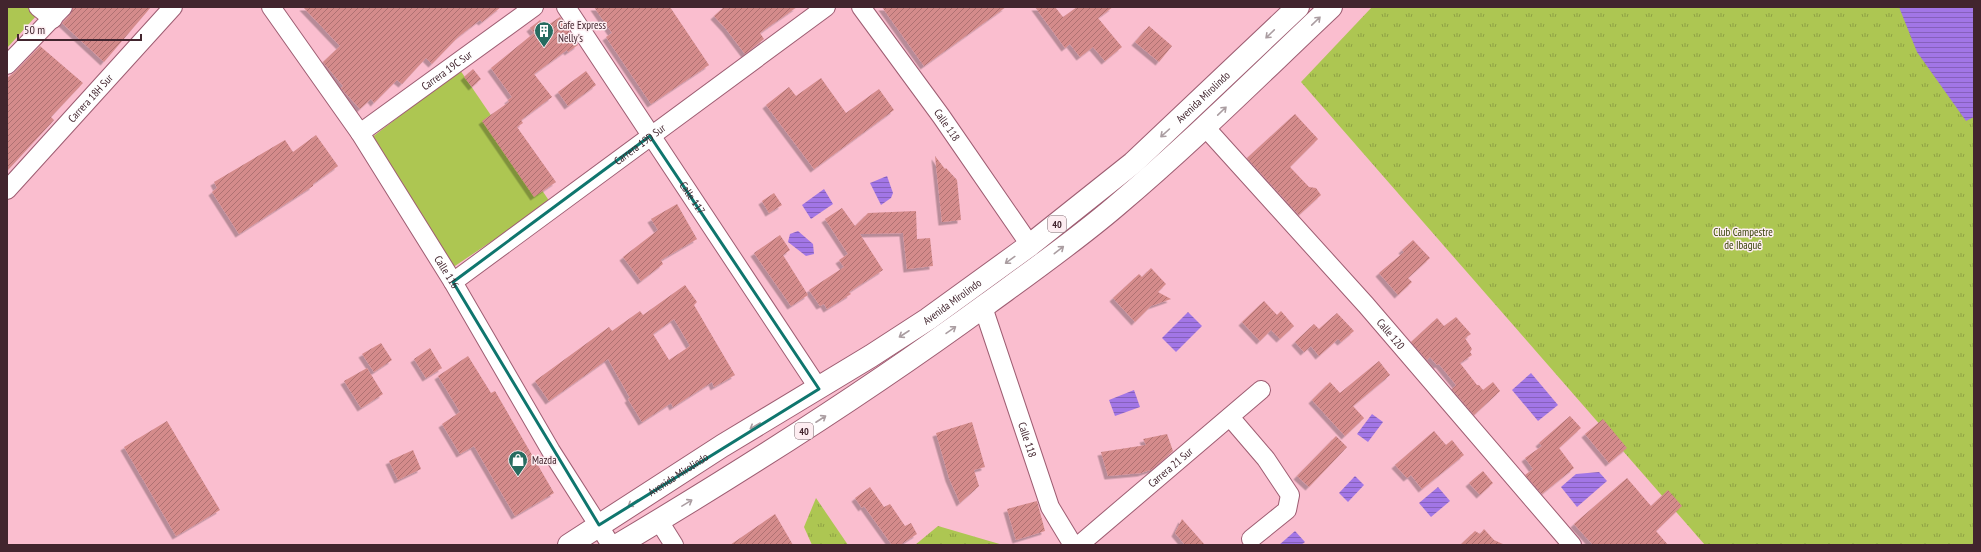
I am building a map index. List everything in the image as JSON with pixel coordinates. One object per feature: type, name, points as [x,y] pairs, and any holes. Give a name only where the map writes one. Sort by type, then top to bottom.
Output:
[{"type":"main road","name":"Avenida Mirolindo","points":[[568,545],[722,446],[819,389],[928,319],[1030,245],[1133,163],[1298,7]]},
{"type":"main road","name":"Avenida Mirolindo","points":[[618,545],[785,443],[881,380],[983,307],[1116,206],[1205,127],[1330,7]]},
{"type":"street","points":[[7,65],[58,13],[38,7]]},
{"type":"street","name":"Carrera 18H Sur","points":[[7,190],[173,7]]},
{"type":"street","name":"Calle 116","points":[[271,7],[312,62],[360,133],[453,282],[552,451],[611,545]]},
{"type":"street","name":"Carrera 19C Sur","points":[[360,133],[534,7]]},
{"type":"street","name":"Calle 117","points":[[566,7],[819,389]]},
{"type":"street","name":"Carrera 19D Sur","points":[[453,282],[826,7]]},
{"type":"street","name":"Calle 118","points":[[861,7],[941,116],[1030,245]]},
{"type":"street","name":"Calle 120","points":[[1205,127],[1366,305],[1572,545]]},
{"type":"street","name":"Calle 118","points":[[983,307],[1050,507],[1073,545]]},
{"type":"street","name":"Carrera 21 Sur","points":[[1079,545],[1261,390]]},
{"type":"street","points":[[1230,417],[1266,459],[1290,495],[1287,510],[1251,539]]},
{"type":"street","points":[[659,521],[674,545]]},
{"type":"highlighted area","points":[[650,136],[819,389],[599,525],[453,282]]},
{"type":"green space","points":[[7,7],[28,7],[37,15],[7,48]]},
{"type":"green space","name":"Club Campestre de Ibagué","points":[[1372,7],[1974,7],[1974,545],[1705,545],[1301,82]]},
{"type":"green space","points":[[460,70],[550,202],[452,268],[371,138]]},
{"type":"green space","points":[[816,498],[848,545],[812,545],[804,527]]},
{"type":"green space","points":[[938,526],[1003,545],[915,545]]},
{"type":"shaded area","points":[[1899,7],[1974,7],[1974,117],[1966,121],[1917,52]]},
{"type":"shaded area","points":[[887,176],[893,193],[891,198],[881,205],[870,183]]},
{"type":"shaded area","points":[[824,189],[833,204],[811,219],[802,205]]},
{"type":"shaded area","points":[[798,231],[813,244],[814,254],[806,256],[788,242],[790,234]]},
{"type":"shaded area","points":[[1188,312],[1202,326],[1176,352],[1162,338]]},
{"type":"shaded area","points":[[1531,373],[1558,405],[1538,421],[1512,390]]},
{"type":"shaded area","points":[[1134,390],[1140,407],[1115,416],[1109,400]]},
{"type":"shaded area","points":[[1372,414],[1383,422],[1368,442],[1357,434]]},
{"type":"shaded area","points":[[1599,472],[1607,481],[1577,507],[1561,487],[1576,474]]},
{"type":"shaded area","points":[[1355,476],[1364,485],[1348,502],[1339,493]]},
{"type":"shaded area","points":[[1438,487],[1450,501],[1431,517],[1419,503]]},
{"type":"shaded area","points":[[1295,531],[1305,542],[1301,545],[1279,545]]},
{"type":"building","points":[[73,7],[151,7],[104,62],[62,23],[71,14]]},
{"type":"building","points":[[303,7],[501,7],[482,22],[480,20],[458,37],[432,64],[426,58],[402,84],[397,80],[374,103],[371,99],[360,109],[341,88],[343,86],[323,62],[340,46]]},
{"type":"building","points":[[594,7],[670,7],[709,65],[651,104],[606,37],[612,33]]},
{"type":"building","points":[[724,7],[797,7],[760,33],[764,39],[745,54],[714,16]]},
{"type":"building","points":[[882,7],[1006,7],[924,66]]},
{"type":"building","points":[[1035,7],[1055,7],[1063,17],[1077,7],[1113,7],[1098,18],[1122,47],[1105,61],[1093,47],[1080,57],[1070,44],[1065,48]]},
{"type":"building","points":[[560,17],[578,45],[568,52],[567,50],[534,74],[552,97],[521,120],[523,123],[517,127],[556,182],[534,197],[482,121],[509,102],[508,100],[512,97],[491,68],[534,33],[530,28],[540,20],[545,27]]},
{"type":"building","points":[[1149,26],[1172,46],[1159,62],[1135,42]]},
{"type":"building","points":[[40,46],[83,83],[51,117],[54,120],[7,171],[7,78],[15,72]]},
{"type":"building","points":[[473,69],[481,79],[472,87],[464,77]]},
{"type":"building","points":[[586,71],[596,85],[568,106],[558,92]]},
{"type":"building","points":[[821,78],[846,113],[879,89],[894,110],[814,169],[766,105],[789,87],[796,96]]},
{"type":"building","points":[[1295,114],[1318,139],[1290,167],[1309,187],[1316,188],[1321,195],[1299,215],[1247,158]]},
{"type":"building","points":[[316,135],[338,166],[313,184],[313,186],[239,234],[212,192],[217,188],[214,182],[285,140],[293,152]]},
{"type":"building","points":[[935,156],[945,169],[946,168],[957,180],[961,220],[942,222]]},
{"type":"building","points":[[774,193],[782,205],[769,213],[762,201]]},
{"type":"building","points":[[677,204],[697,239],[661,260],[663,264],[641,281],[623,257],[658,230],[651,219]]},
{"type":"building","points":[[842,208],[855,226],[868,213],[916,211],[917,239],[930,238],[933,266],[907,269],[903,233],[860,234],[883,270],[849,292],[851,294],[827,309],[824,304],[820,306],[809,290],[844,267],[839,260],[848,254],[825,219]]},
{"type":"building","points":[[780,235],[790,250],[783,255],[808,295],[791,306],[754,253]]},
{"type":"building","points":[[1413,240],[1430,258],[1408,278],[1412,282],[1398,295],[1379,273],[1404,252],[1402,250]]},
{"type":"building","points":[[1151,268],[1166,284],[1158,292],[1171,299],[1151,306],[1135,322],[1113,298],[1139,274],[1142,277]]},
{"type":"building","points":[[685,285],[697,302],[694,305],[735,375],[714,387],[712,382],[673,407],[671,403],[642,422],[628,399],[630,398],[608,359],[549,401],[535,381],[609,327],[612,331],[640,311],[643,315]],"holes":[[[674,319],[690,346],[669,360],[653,334]]]},
{"type":"building","points":[[1264,301],[1277,315],[1281,311],[1294,326],[1280,339],[1271,330],[1260,341],[1242,322]]},
{"type":"building","points":[[1337,313],[1354,331],[1341,342],[1338,339],[1319,356],[1311,346],[1304,352],[1295,342],[1314,324],[1319,329]]},
{"type":"building","points":[[1456,317],[1471,334],[1465,338],[1472,349],[1470,352],[1472,355],[1460,363],[1477,385],[1479,385],[1483,390],[1493,382],[1500,391],[1474,415],[1452,389],[1456,385],[1439,364],[1437,365],[1430,357],[1427,360],[1411,342],[1437,318],[1444,326]]},
{"type":"building","points":[[381,343],[392,360],[374,372],[362,354]]},
{"type":"building","points":[[430,348],[442,368],[426,378],[414,359]]},
{"type":"building","points":[[468,356],[491,393],[495,391],[554,493],[515,516],[474,446],[460,454],[442,424],[460,412],[438,376]]},
{"type":"building","points":[[1379,361],[1390,375],[1353,406],[1364,418],[1345,436],[1312,400],[1330,382],[1340,393]]},
{"type":"building","points":[[367,368],[383,394],[361,408],[344,381]]},
{"type":"building","points":[[1570,416],[1581,428],[1559,448],[1574,468],[1542,494],[1525,475],[1533,469],[1525,458],[1542,446],[1539,443]]},
{"type":"building","points":[[1603,419],[1627,448],[1609,463],[1585,434]]},
{"type":"building","points":[[167,421],[220,510],[176,536],[124,447]]},
{"type":"building","points":[[972,422],[985,467],[974,470],[979,486],[960,503],[949,478],[936,433]]},
{"type":"building","points":[[1434,431],[1446,445],[1452,440],[1464,455],[1422,489],[1411,475],[1407,478],[1395,465]]},
{"type":"building","points":[[1167,434],[1173,451],[1153,469],[1141,473],[1108,476],[1101,452],[1146,445],[1143,439]]},
{"type":"building","points":[[1336,436],[1347,447],[1309,487],[1297,476]]},
{"type":"building","points":[[413,450],[421,469],[398,480],[389,461]]},
{"type":"building","points":[[1483,471],[1493,483],[1480,495],[1469,483]]},
{"type":"building","points":[[1627,478],[1651,506],[1668,490],[1682,506],[1656,531],[1668,545],[1593,545],[1574,524]]},
{"type":"building","points":[[870,487],[884,507],[890,504],[905,526],[911,523],[917,534],[900,545],[892,545],[864,506],[862,508],[855,498]]},
{"type":"building","points":[[1037,501],[1045,531],[1016,540],[1007,509]]},
{"type":"building","points":[[775,514],[793,545],[730,545]]},
{"type":"building","points":[[1182,519],[1205,545],[1185,545],[1175,533]]},
{"type":"building","points":[[1484,529],[1494,540],[1505,545],[1460,545],[1475,531],[1480,534]]},
{"type":"place","name":"Cafe Express Nelly's","points":[[544,48]]},
{"type":"place","name":"Mazda","points":[[518,477]]}]
